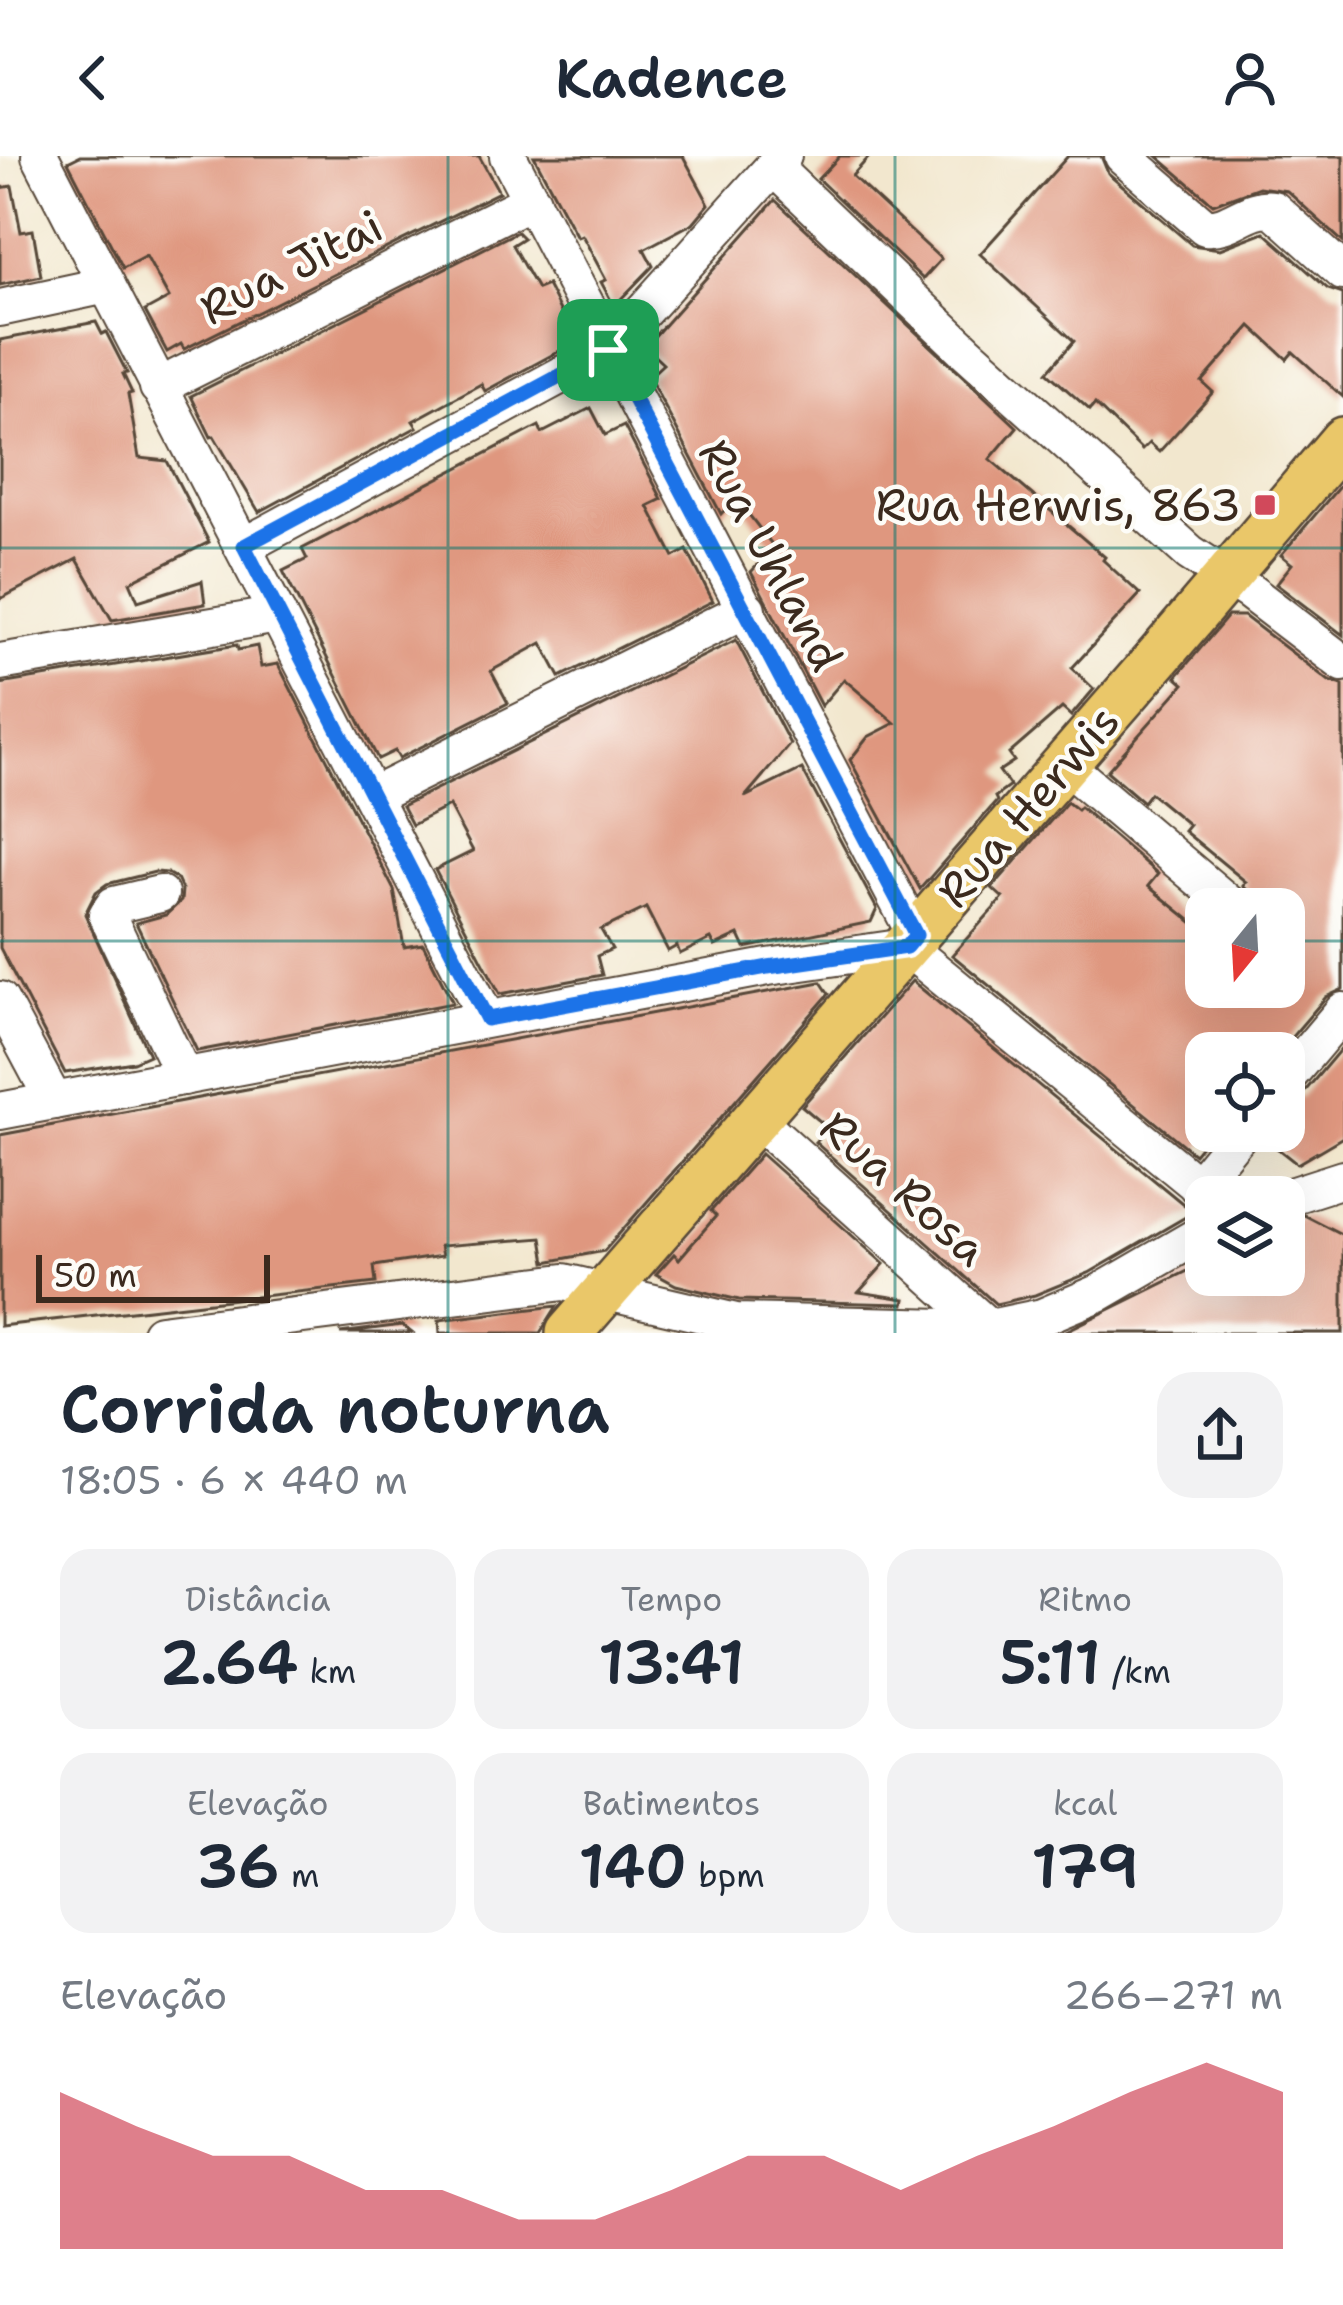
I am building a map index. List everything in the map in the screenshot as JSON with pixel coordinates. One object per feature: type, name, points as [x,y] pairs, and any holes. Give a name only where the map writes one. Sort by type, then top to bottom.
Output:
[{"type":"main road","name":"Rua Herwis","points":[[569,1333],[1343,440]]},
{"type":"street","points":[[40,156],[487,1019]]},
{"type":"street","name":"Rua Uhland","points":[[508,156],[747,609],[911,941]]},
{"type":"street","points":[[1123,156],[1205,227],[1218,228],[1256,208],[1273,209],[1343,272]]},
{"type":"street","points":[[244,546],[608,350],[778,162],[1000,382],[1190,553],[1343,663]]},
{"type":"street","name":"Rua Jitai","points":[[158,387],[532,200]]},
{"type":"street","points":[[0,308],[107,285]]},
{"type":"street","points":[[372,796],[747,609]]},
{"type":"street","points":[[0,662],[278,615]]},
{"type":"street","points":[[1064,764],[1210,888]]},
{"type":"street","points":[[160,894],[113,905],[107,915],[184,1077]]},
{"type":"street","points":[[0,1111],[911,941],[1186,1176]]},
{"type":"street","points":[[0,1000],[54,1101]]},
{"type":"street","points":[[1305,1056],[1343,1011]]},
{"type":"street","name":"Rua Rosa","points":[[755,1118],[989,1328]]},
{"type":"street","points":[[1305,1191],[1343,1179]]},
{"type":"street","points":[[160,1333],[563,1282],[736,1322],[941,1331],[1050,1325],[1185,1244]]},
{"type":"building","points":[[80,156],[479,156],[499,192],[184,349],[181,344],[167,352],[145,311],[169,298],[146,256],[123,268],[68,162]]},
{"type":"building","points":[[534,156],[683,156],[709,204],[693,223],[644,249],[653,266],[614,306],[582,235],[577,237]]},
{"type":"building","points":[[840,156],[870,156],[852,176],[941,259],[923,279],[818,179]]},
{"type":"building","points":[[1068,156],[1101,156],[1108,173],[1192,245],[1220,249],[1264,232],[1328,289],[1343,294],[1343,397],[1293,352],[1287,359],[1251,326],[1202,382],[1213,392],[1159,452],[1149,443],[1142,450],[1095,404],[1090,410],[1047,372],[1074,341],[980,254]]},
{"type":"building","points":[[1157,156],[1343,156],[1343,242],[1287,191],[1259,187],[1213,204]]},
{"type":"building","points":[[12,186],[21,232],[33,230],[41,276],[0,285],[0,188]]},
{"type":"building","points":[[775,200],[1017,427],[990,459],[1105,557],[1140,594],[1072,668],[1094,689],[1071,716],[1062,708],[1009,754],[1014,761],[999,771],[1010,786],[995,797],[997,801],[920,889],[850,760],[868,737],[895,723],[844,679],[821,706],[751,572],[774,547],[736,498],[721,514],[649,377],[663,364],[645,347]]},
{"type":"building","points":[[517,232],[523,238],[512,245],[537,289],[547,285],[576,342],[485,391],[481,384],[413,421],[417,427],[259,512],[191,396]]},
{"type":"building","points":[[96,322],[127,373],[123,374],[132,393],[128,394],[139,458],[167,461],[209,542],[130,582],[138,601],[202,581],[205,604],[112,620],[77,559],[0,599],[0,340]]},
{"type":"building","points":[[591,408],[605,435],[624,426],[662,499],[648,506],[674,557],[687,550],[713,601],[560,677],[542,643],[491,671],[508,703],[399,758],[395,751],[378,759],[283,571],[307,559],[302,549],[539,426],[542,433]]},
{"type":"building","points":[[1343,482],[1343,635],[1276,584],[1292,564],[1281,555]]},
{"type":"building","points":[[1228,616],[1244,616],[1329,681],[1343,685],[1343,989],[1326,997],[1296,1032],[1185,1032],[1185,1147],[952,955],[1003,898],[992,888],[1067,802],[1077,810],[1080,807],[1158,874],[1148,886],[1185,916],[1185,1008],[1305,1008],[1305,888],[1245,888],[1246,882],[1184,831],[1189,825],[1150,793],[1143,802],[1107,771],[1184,684],[1176,677]]},
{"type":"building","points":[[736,640],[790,744],[745,797],[802,769],[877,909],[871,922],[745,948],[739,935],[715,946],[711,939],[680,954],[677,946],[668,951],[646,908],[601,930],[612,949],[597,956],[602,975],[500,994],[435,870],[473,851],[449,806],[412,825],[402,806]]},
{"type":"building","points":[[237,645],[238,650],[257,646],[261,667],[278,664],[394,890],[404,947],[423,944],[453,1003],[197,1051],[136,923],[166,915],[181,901],[177,879],[155,872],[107,884],[96,892],[85,914],[149,1055],[65,1073],[0,948],[0,684]]},
{"type":"building","points":[[912,981],[1185,1205],[1185,1217],[1089,1273],[1035,1295],[996,1304],[815,1142],[828,1128],[802,1106]]},
{"type":"building","points":[[821,982],[829,994],[604,1251],[546,1262],[542,1238],[440,1246],[442,1256],[374,1266],[376,1283],[0,1326],[0,1135]]},
{"type":"building","points":[[1343,1046],[1343,1137],[1297,1164],[1282,1152],[1305,1152],[1305,1091]]},
{"type":"building","points":[[761,1154],[884,1264],[859,1292],[905,1299],[904,1304],[739,1300],[676,1285],[656,1274],[674,1254],[679,1259],[716,1216],[711,1211]]},
{"type":"building","points":[[1305,1216],[1343,1235],[1343,1333],[1062,1333],[1185,1272],[1185,1296],[1305,1296]]},
{"type":"building","points":[[557,1306],[540,1333],[440,1333],[439,1320]]},
{"type":"building","points":[[402,1325],[412,1333],[340,1333]]},
{"type":"place","name":"Rua Herwis, 863","points":[[1265,505]]},
{"type":"route","points":[[608,350],[916,935],[906,947],[768,967],[487,1019],[244,546],[608,350]]}]
